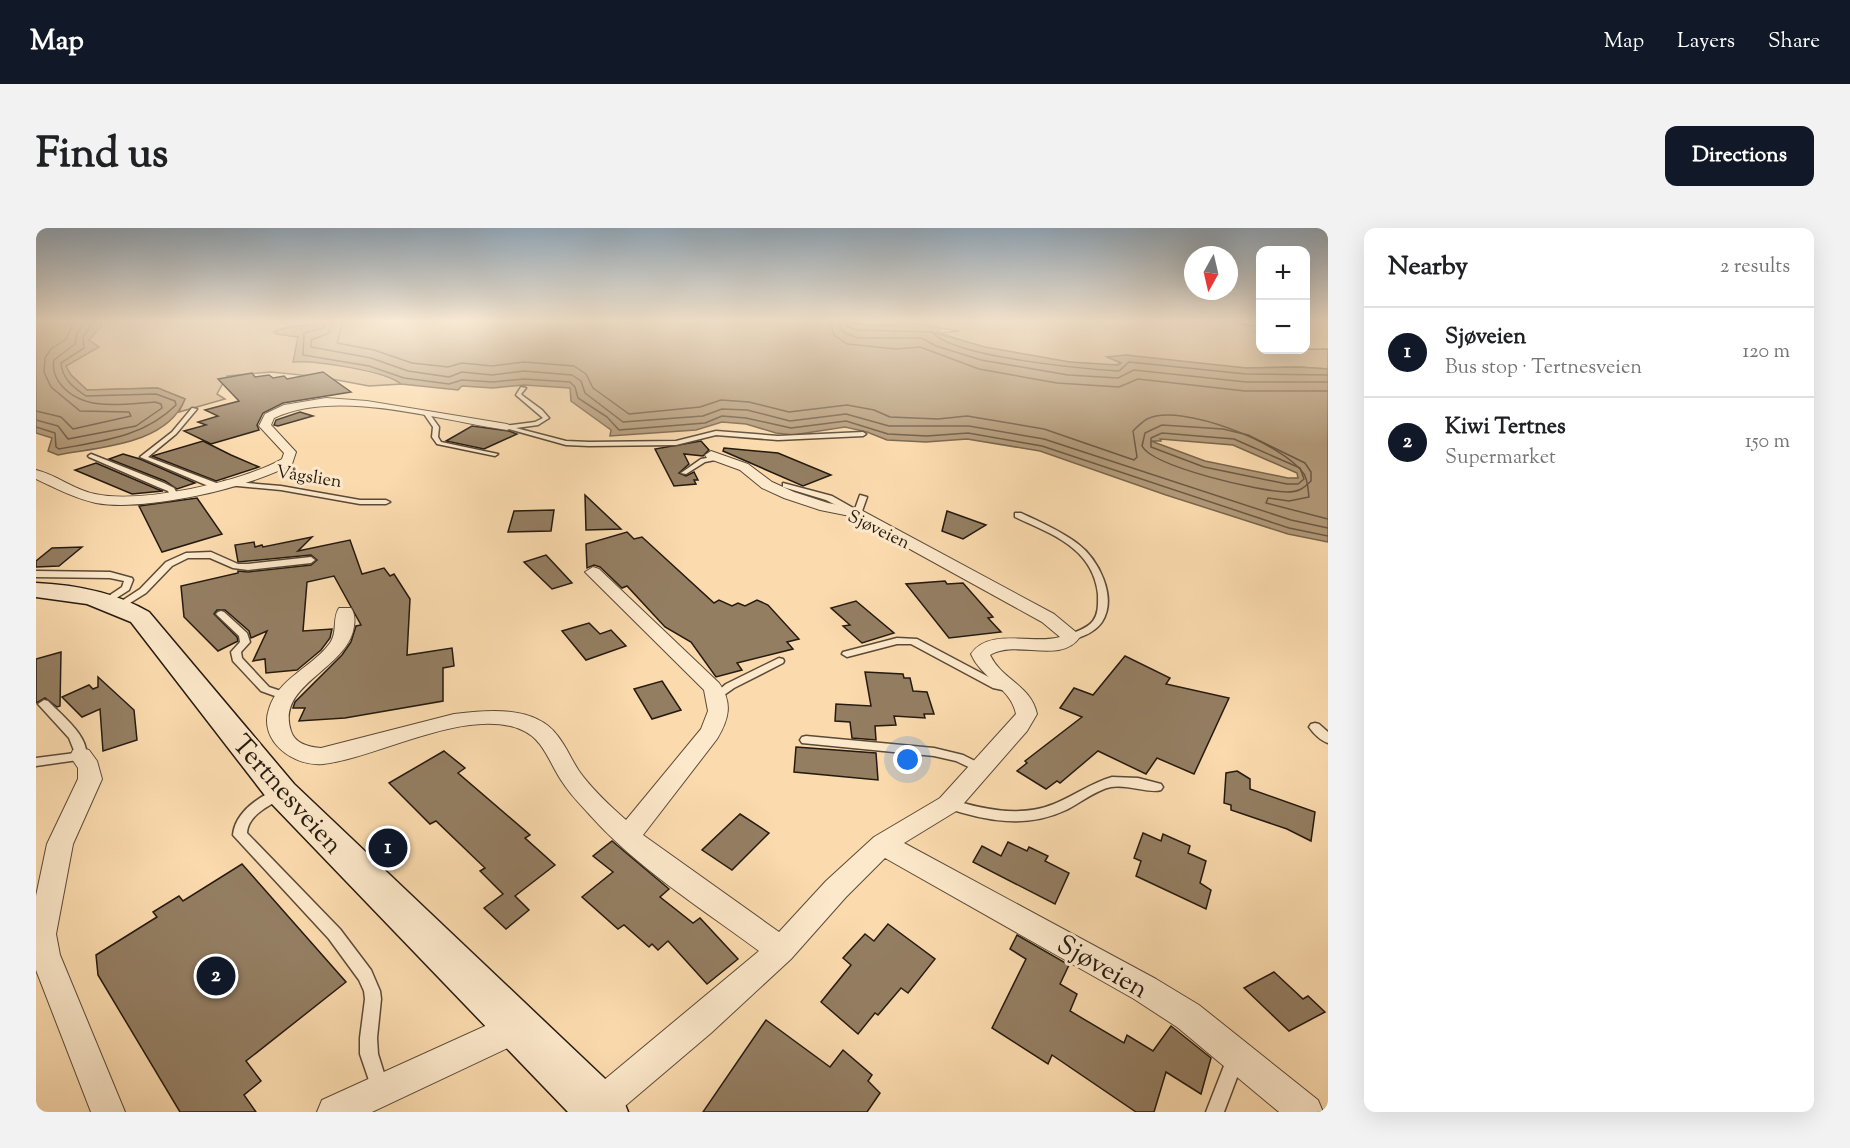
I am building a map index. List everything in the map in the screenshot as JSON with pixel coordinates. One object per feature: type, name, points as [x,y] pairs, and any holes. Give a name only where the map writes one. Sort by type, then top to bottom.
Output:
[{"type":"main road","name":"Tertnesveien","points":[[36,590],[76,593],[113,604],[140,617],[282,793],[600,1110]]},
{"type":"street","name":"Vågslien","points":[[36,474],[83,495],[106,501],[174,495],[221,485],[272,470],[288,461],[291,452],[264,424],[269,416],[286,408],[318,402],[346,401],[507,427]]},
{"type":"street","name":"Sjøveien","points":[[715,457],[744,467],[766,485],[855,513],[1048,618],[1071,637]]},
{"type":"street","points":[[593,572],[694,669],[717,696],[719,712],[709,734],[629,835]]},
{"type":"street","points":[[345,612],[346,626],[338,645],[286,696],[278,712],[279,730],[291,747],[310,756],[333,755],[455,722],[496,717],[523,722],[547,736],[577,785],[664,866],[781,950]]},
{"type":"street","points":[[600,1110],[634,1072],[700,1022],[781,950],[836,889],[884,844],[949,804],[1027,714],[1026,705],[985,665],[980,654],[983,650],[996,646],[1060,644],[1071,640],[1071,637]]},
{"type":"street","points":[[81,756],[89,767],[90,779],[60,844],[39,936],[108,1112]]},
{"type":"street","name":"Sjøveien","points":[[884,844],[1145,989],[1188,1016],[1306,1112]]},
{"type":"street","points":[[334,1112],[516,1028]]},
{"type":"lane","points":[[507,427],[536,424],[546,418],[533,404],[519,397],[518,394],[523,388]]},
{"type":"lane","points":[[194,410],[174,433],[143,457],[221,485]]},
{"type":"lane","points":[[427,414],[436,427],[435,438],[439,443],[495,454]]},
{"type":"lane","points":[[507,427],[566,443],[589,444],[676,443],[716,433],[778,438],[863,434]]},
{"type":"lane","points":[[91,456],[161,485],[171,490],[174,495]]},
{"type":"lane","points":[[684,472],[704,460],[715,457]]},
{"type":"lane","name":"Vågslien","points":[[221,485],[281,488],[360,502],[386,502]]},
{"type":"lane","points":[[786,485],[826,502]]},
{"type":"lane","points":[[855,513],[863,497]]},
{"type":"lane","points":[[1018,515],[1079,548],[1092,560],[1097,569],[1103,603],[1100,619],[1095,627],[1071,637]]},
{"type":"lane","points":[[113,604],[144,591],[169,564],[186,556],[211,555],[236,566],[248,567],[311,560]]},
{"type":"lane","points":[[36,574],[110,575],[129,580],[126,588],[113,604]]},
{"type":"lane","points":[[221,614],[244,635],[245,642],[236,652],[237,659],[265,690],[286,696]]},
{"type":"lane","points":[[847,654],[897,641],[913,640],[997,686],[1012,689]]},
{"type":"lane","points":[[717,696],[730,686],[779,662]]},
{"type":"lane","points":[[36,762],[81,756],[82,748],[77,740],[44,704]]},
{"type":"lane","points":[[1315,728],[1328,739]]},
{"type":"lane","points":[[806,740],[934,752],[958,758],[980,768]]},
{"type":"lane","points":[[949,804],[983,814],[1025,816],[1058,808],[1101,783],[1134,781],[1157,787]]},
{"type":"lane","points":[[282,793],[243,820],[239,827],[240,835],[348,949],[365,973],[372,989],[373,1006],[369,1053],[381,1092]]},
{"type":"lane","points":[[1215,1112],[1237,1056]]},
{"type":"shaded area","points":[[73,361],[308,361],[370,371],[401,384],[369,386],[321,377],[271,372],[227,376],[217,394],[225,399],[179,412],[185,399],[157,388],[87,390],[65,366]]},
{"type":"shaded area","points":[[1064,361],[1122,363],[1097,365],[1077,363]]},
{"type":"shaded area","points":[[1161,361],[1328,361],[1328,369],[1246,368]]},
{"type":"water","points":[[36,361],[74,361],[66,366],[71,375],[87,390],[158,388],[185,399],[176,414],[163,426],[148,435],[111,446],[58,455],[48,451],[52,438],[36,433]]},
{"type":"water","points":[[1066,361],[1118,365],[1121,363],[1117,361],[1184,361],[1246,368],[1328,369],[1328,542],[1288,534],[1040,451],[967,439],[926,442],[887,440],[845,427],[793,435],[776,433],[746,424],[722,422],[696,430],[610,436],[611,430],[571,401],[570,388],[524,385],[493,388],[462,386],[458,390],[401,384],[381,375],[349,367],[293,362]],"holes":[[[1160,439],[1233,445],[1297,473],[1298,478],[1288,478],[1205,461],[1151,441],[1161,441]]]},
{"type":"building","points":[[323,372],[351,392],[283,403],[263,413],[257,425],[259,430],[211,444],[184,431],[206,425],[198,422],[218,416],[205,410],[239,401],[218,379],[252,373],[255,377],[269,375],[273,378],[284,376],[287,379]]},
{"type":"building","points":[[300,412],[313,416],[278,426],[274,425],[276,420]]},
{"type":"building","points":[[472,426],[517,434],[484,449],[446,441]]},
{"type":"building","points":[[203,441],[259,467],[216,481],[152,456]]},
{"type":"building","points":[[701,441],[709,450],[703,456],[684,454],[689,464],[679,473],[686,476],[694,472],[698,480],[694,480],[696,484],[674,486],[655,449]]},
{"type":"building","points":[[724,448],[778,453],[831,475],[803,486],[723,451]]},
{"type":"building","points":[[123,454],[195,483],[177,489],[165,481],[109,459]]},
{"type":"building","points":[[96,463],[163,491],[132,494],[75,470]]},
{"type":"building","points":[[585,495],[621,529],[586,530]]},
{"type":"building","points":[[197,498],[222,534],[162,552],[139,506]]},
{"type":"building","points":[[554,510],[551,531],[508,532],[514,511]]},
{"type":"building","points":[[947,511],[986,525],[963,539],[942,531]]},
{"type":"building","points":[[627,532],[634,539],[642,537],[714,603],[719,600],[732,606],[738,603],[745,606],[757,600],[768,605],[799,639],[787,642],[793,649],[737,663],[742,670],[716,677],[691,642],[665,627],[627,586],[622,588],[600,567],[594,565],[587,568],[586,544]]},
{"type":"building","points":[[312,537],[298,551],[350,540],[362,574],[384,568],[390,576],[394,574],[410,599],[407,655],[452,648],[454,666],[443,668],[443,701],[345,718],[299,721],[305,708],[293,708],[295,702],[342,655],[351,642],[356,626],[361,625],[334,576],[307,582],[303,631],[332,629],[330,638],[321,650],[297,670],[266,673],[265,659],[253,661],[267,631],[251,638],[249,631],[225,610],[217,610],[214,614],[237,637],[238,641],[218,651],[184,617],[181,586],[238,573],[238,571],[248,572],[311,565],[317,560],[311,555],[238,562],[235,545],[254,542],[255,547],[262,545],[263,547]]},
{"type":"building","points":[[82,547],[59,566],[36,567],[36,561],[52,548]]},
{"type":"building","points":[[546,555],[572,583],[552,589],[524,562]]},
{"type":"building","points":[[945,581],[947,584],[963,583],[993,617],[988,618],[1001,632],[949,638],[906,584]]},
{"type":"building","points":[[856,601],[894,633],[862,643],[843,626],[850,625],[831,608]]},
{"type":"building","points":[[589,623],[600,634],[611,630],[626,646],[586,660],[562,631]]},
{"type":"building","points":[[61,652],[60,706],[57,707],[45,698],[36,703],[36,659]]},
{"type":"building","points":[[1125,656],[1170,678],[1166,684],[1229,698],[1194,774],[1157,758],[1146,774],[1098,751],[1060,783],[1057,781],[1046,789],[1017,771],[1027,763],[1025,761],[1082,717],[1060,708],[1074,688],[1093,695]]},
{"type":"building","points":[[865,672],[903,674],[904,678],[910,678],[913,691],[927,692],[934,714],[924,714],[925,718],[894,716],[896,725],[875,726],[876,740],[852,738],[850,722],[835,721],[836,704],[871,706]]},
{"type":"building","points":[[98,677],[134,710],[137,740],[103,751],[100,709],[82,717],[62,697],[89,685],[93,689],[98,687]]},
{"type":"building","points":[[662,681],[681,710],[652,719],[634,689]]},
{"type":"building","points":[[796,747],[876,753],[878,780],[794,772]]},
{"type":"building","points":[[444,751],[465,768],[458,773],[530,835],[525,838],[555,865],[515,896],[529,910],[506,929],[484,908],[503,894],[480,871],[485,868],[436,821],[430,824],[389,783]]},
{"type":"building","points":[[1237,771],[1250,779],[1250,789],[1315,812],[1311,841],[1287,829],[1231,810],[1231,805],[1224,803],[1226,773]]},
{"type":"building","points":[[740,814],[769,833],[732,870],[702,850]]},
{"type":"building","points":[[1143,833],[1161,841],[1163,834],[1190,846],[1188,853],[1206,861],[1200,883],[1211,890],[1206,909],[1136,876],[1141,861],[1134,858]]},
{"type":"building","points":[[612,841],[669,889],[660,897],[693,923],[700,918],[738,959],[707,984],[668,941],[658,950],[652,944],[649,947],[624,925],[618,929],[582,897],[613,872],[593,856]]},
{"type":"building","points":[[1008,842],[1027,851],[1029,847],[1048,856],[1045,861],[1069,873],[1055,904],[973,862],[982,846],[1001,856]]},
{"type":"building","points":[[242,864],[346,982],[246,1061],[261,1081],[244,1095],[256,1112],[180,1112],[98,975],[96,955],[157,917],[153,912],[179,896],[183,901]]},
{"type":"building","points":[[888,924],[935,959],[908,993],[901,988],[878,1015],[875,1013],[858,1034],[821,1002],[851,965],[843,958],[865,934],[874,941]]},
{"type":"building","points":[[1017,935],[1069,965],[1060,984],[1077,994],[1070,1011],[1124,1043],[1127,1035],[1153,1051],[1171,1026],[1211,1058],[1201,1094],[1166,1072],[1154,1112],[1136,1112],[1052,1055],[1048,1064],[992,1028],[1026,959],[1010,949]]},
{"type":"building","points":[[1274,972],[1303,999],[1308,996],[1325,1012],[1289,1031],[1244,988]]},
{"type":"building","points":[[766,1020],[830,1067],[843,1050],[872,1075],[868,1081],[880,1093],[867,1112],[703,1112]]},
{"type":"place","name":"Sjøveien","points":[[388,848]]},
{"type":"place","name":"Kiwi Tertnes","points":[[216,976]]}]
